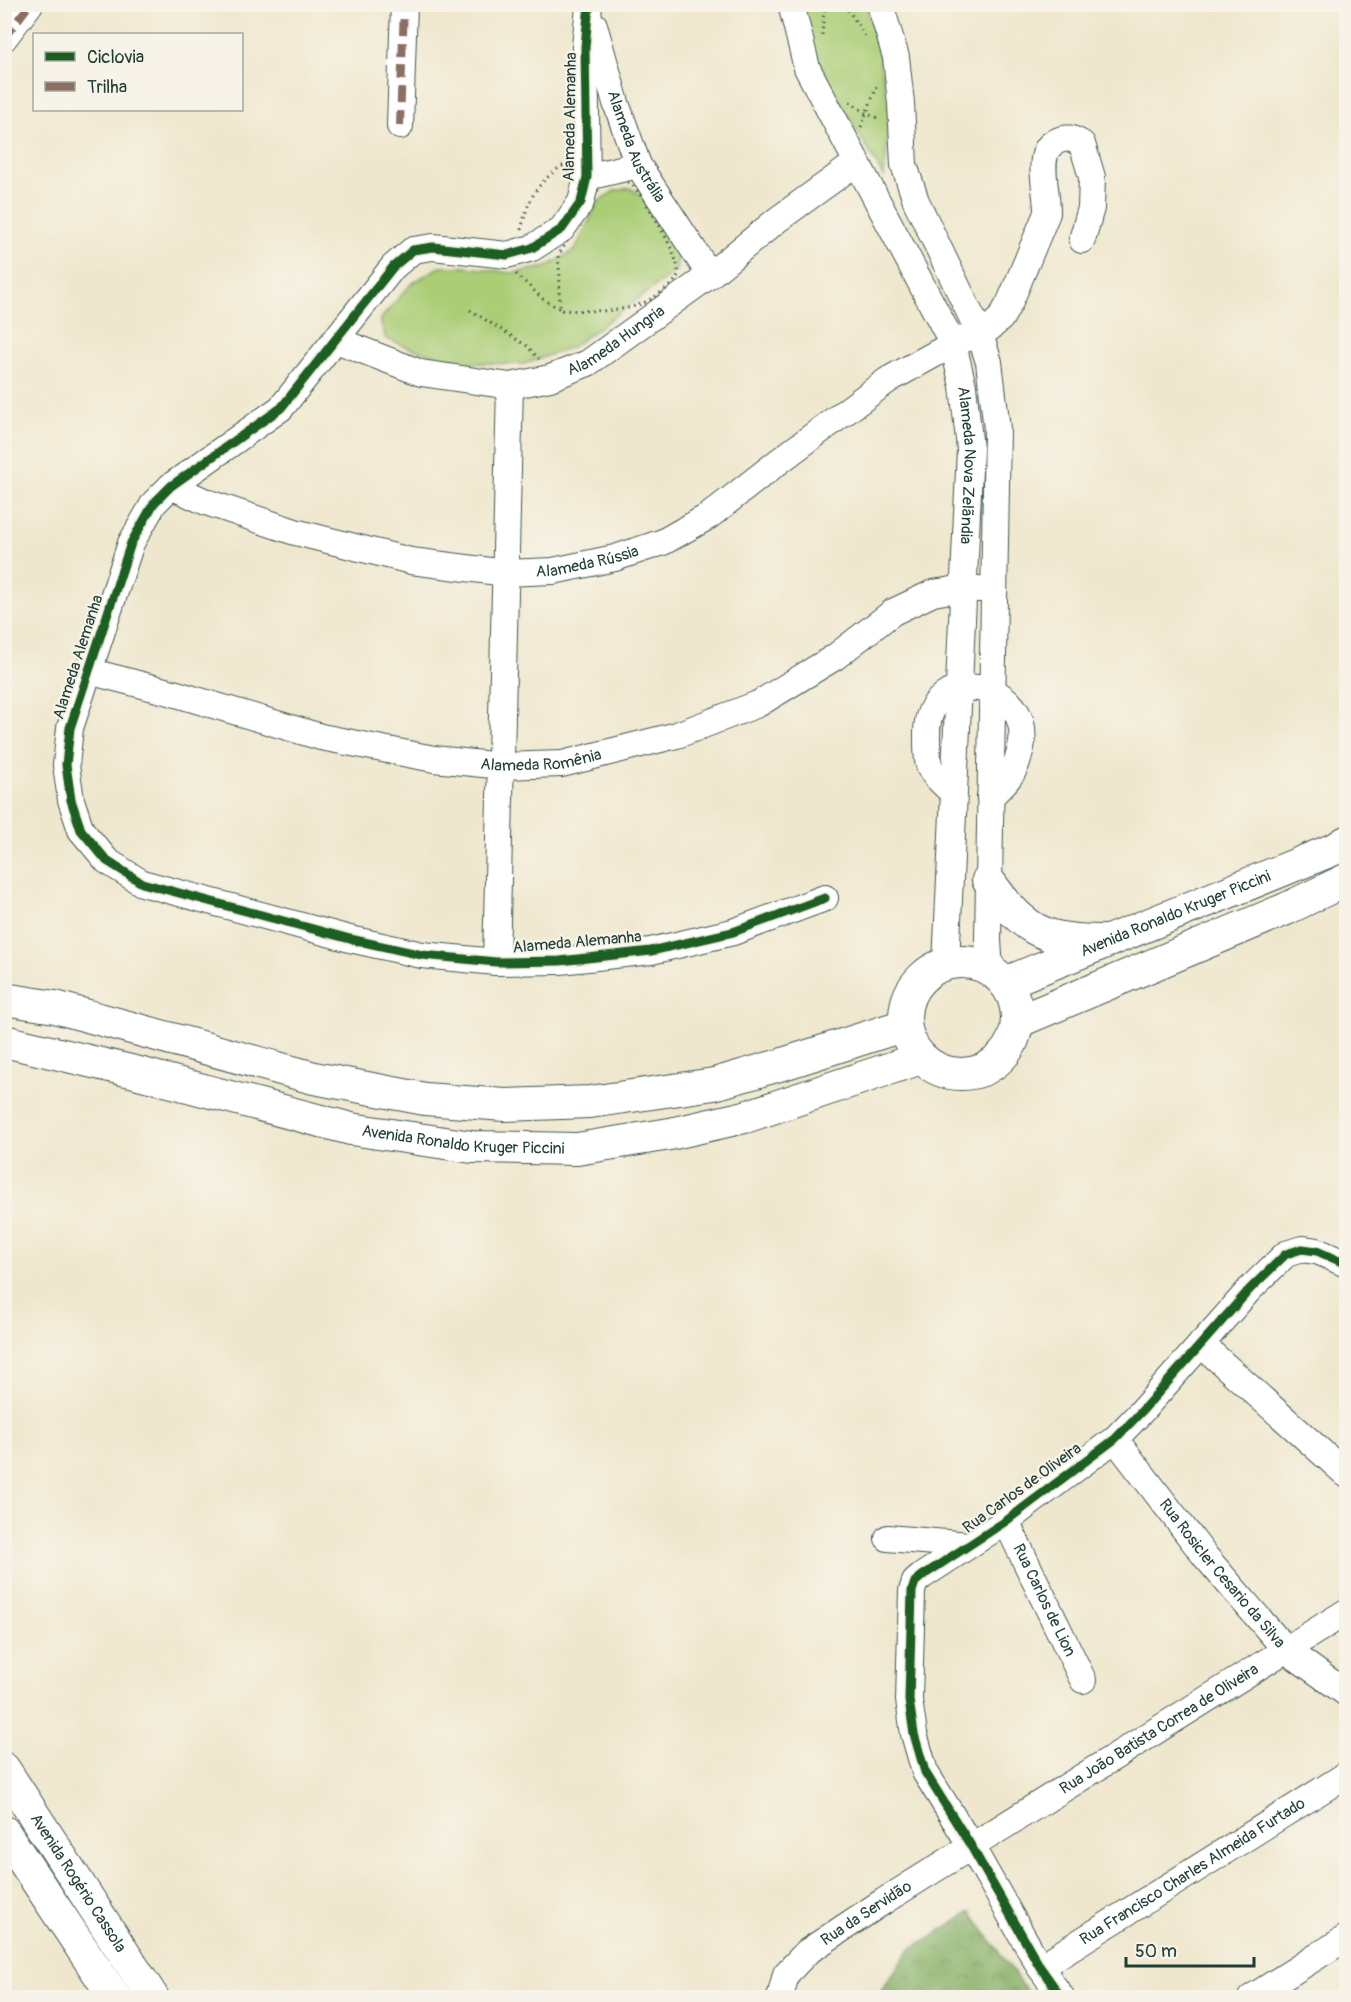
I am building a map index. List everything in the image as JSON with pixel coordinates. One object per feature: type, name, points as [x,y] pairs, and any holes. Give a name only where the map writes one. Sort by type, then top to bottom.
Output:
[{"type":"main road","name":"Avenida Ronaldo Kruger Piccini","points":[[998,976],[1108,941],[1347,842]]},
{"type":"main road","points":[[988,880],[1002,900],[1027,924],[1046,935],[1064,940],[1108,941]]},
{"type":"main road","points":[[1017,1022],[1286,909],[1347,880]]},
{"type":"main road","points":[[961,962],[976,964],[998,976],[1012,995],[1017,1022],[1013,1039],[1003,1055],[989,1066],[972,1073],[954,1074],[936,1068],[921,1058],[911,1043],[905,1025],[905,1012],[908,999],[923,977],[946,964],[961,962]]},
{"type":"main road","points":[[4,999],[55,1007],[314,1078],[425,1099],[505,1105],[590,1102],[714,1084],[905,1025]]},
{"type":"main road","name":"Avenida Ronaldo Kruger Piccini","points":[[4,1041],[135,1072],[351,1129],[484,1148],[576,1149],[670,1134],[745,1117],[921,1058]]},
{"type":"main road","name":"Avenida Rogério Cassola","points":[[4,1769],[153,1998]]},
{"type":"main road","name":"Avenida Rogério Cassola","points":[[4,1832],[115,1998]]},
{"type":"street","points":[[4,38],[30,4]]},
{"type":"street","points":[[400,126],[404,4]]},
{"type":"street","name":"Alameda Nova Zelãndia","points":[[791,4],[807,68],[953,344],[963,386],[970,449],[946,964]]},
{"type":"street","name":"Alameda Nova Zelãndia","points":[[880,4],[896,57],[904,165],[916,201],[979,332],[989,362],[997,429],[988,940],[998,976]]},
{"type":"street","name":"Alameda Austrália","points":[[589,5],[616,103],[638,165],[710,275]]},
{"type":"street","name":"Alameda Alemanha","points":[[589,5],[585,47],[587,177],[581,202],[562,229],[532,248],[507,255],[432,247],[413,250],[393,267],[281,408],[171,486],[154,502],[131,543],[70,728],[66,765],[71,800],[81,830],[107,861],[142,883],[338,936],[422,955],[496,963],[560,961],[651,951],[733,932],[825,898]]},
{"type":"street","name":"Alameda Rússia","points":[[171,486],[206,502],[307,535],[411,561],[506,573],[553,571],[615,558],[663,542],[709,516],[888,380],[953,344],[990,328],[1001,318],[1010,302],[1047,213],[1044,154],[1049,145],[1062,138],[1072,138],[1082,144],[1092,177],[1092,208],[1082,240]]},
{"type":"street","name":"Alameda Hungria","points":[[336,340],[421,373],[510,386],[555,376],[588,363],[710,275],[852,155]]},
{"type":"street","points":[[587,177],[638,165]]},
{"type":"street","points":[[496,963],[510,386]]},
{"type":"street","name":"Alameda Romênia","points":[[88,671],[321,736],[434,759],[502,766],[562,764],[677,735],[758,704],[835,657],[893,612],[933,593],[964,588],[993,590]]},
{"type":"street","points":[[959,688],[992,690]]},
{"type":"street","name":"Rua Carlos de Oliveira","points":[[971,1846],[925,1772],[914,1734],[909,1700],[912,1591],[915,1582],[1006,1521],[1115,1439],[1250,1288],[1286,1254],[1302,1249],[1317,1251],[1347,1264]]},
{"type":"street","points":[[1201,1344],[1347,1474]]},
{"type":"street","name":"Rua Rosicler Cesario da Silva","points":[[1115,1439],[1205,1556],[1286,1650],[1347,1693]]},
{"type":"street","name":"Rua Carlos de Lion","points":[[1006,1521],[1083,1680]]},
{"type":"street","points":[[888,1538],[969,1545]]},
{"type":"street","name":"Rua João Batista Correa de Oliveira","points":[[971,1846],[1347,1612]]},
{"type":"street","name":"Rua Francisco Charles Almeida Furtado","points":[[1040,1967],[1347,1775]]},
{"type":"street","points":[[971,1846],[1040,1967],[1062,1998]]},
{"type":"street","name":"Rua da Servidão","points":[[780,1998],[786,1974],[807,1952],[884,1900],[971,1846]]},
{"type":"street","points":[[1251,1998],[1347,1938]]},
{"type":"path","points":[[821,36],[827,4]]},
{"type":"path","points":[[837,4],[849,11],[867,38],[870,49]]},
{"type":"path","points":[[852,155],[878,82]]},
{"type":"path","points":[[848,100],[867,114],[902,127]]},
{"type":"path","points":[[610,180],[622,180],[631,185],[644,200],[672,248],[679,272],[672,284],[651,301],[632,308],[562,310],[558,256],[590,202],[601,185],[610,180]]},
{"type":"path","points":[[470,310],[527,346],[555,376]]},
{"type":"green space","points":[[798,5],[866,5],[876,39],[890,118],[884,177],[833,90],[801,25]]},
{"type":"green space","points":[[630,188],[646,198],[680,246],[676,271],[572,347],[524,364],[464,363],[386,339],[380,320],[411,284],[439,267],[466,267],[512,273],[547,267],[575,250],[598,202],[614,191]]},
{"type":"green space","points":[[971,1912],[1031,1997],[877,1997],[909,1950]]},
{"type":"marked path","points":[[4,38],[30,4]]},
{"type":"marked path","points":[[400,126],[404,4]]},
{"type":"cycle path","points":[[589,4],[585,47],[587,177],[581,202],[562,229],[532,248],[507,255],[433,247],[413,250],[393,267],[281,408],[171,486],[154,503],[131,543],[70,728],[66,765],[71,800],[81,830],[107,861],[142,883],[350,939],[422,955],[496,962],[560,961],[651,951],[733,932],[825,898]]},
{"type":"cycle path","points":[[1062,1998],[1040,1967],[971,1846],[925,1772],[914,1734],[909,1700],[912,1591],[915,1582],[1006,1521],[1115,1439],[1250,1289],[1286,1254],[1302,1249],[1317,1251],[1346,1264]]}]
